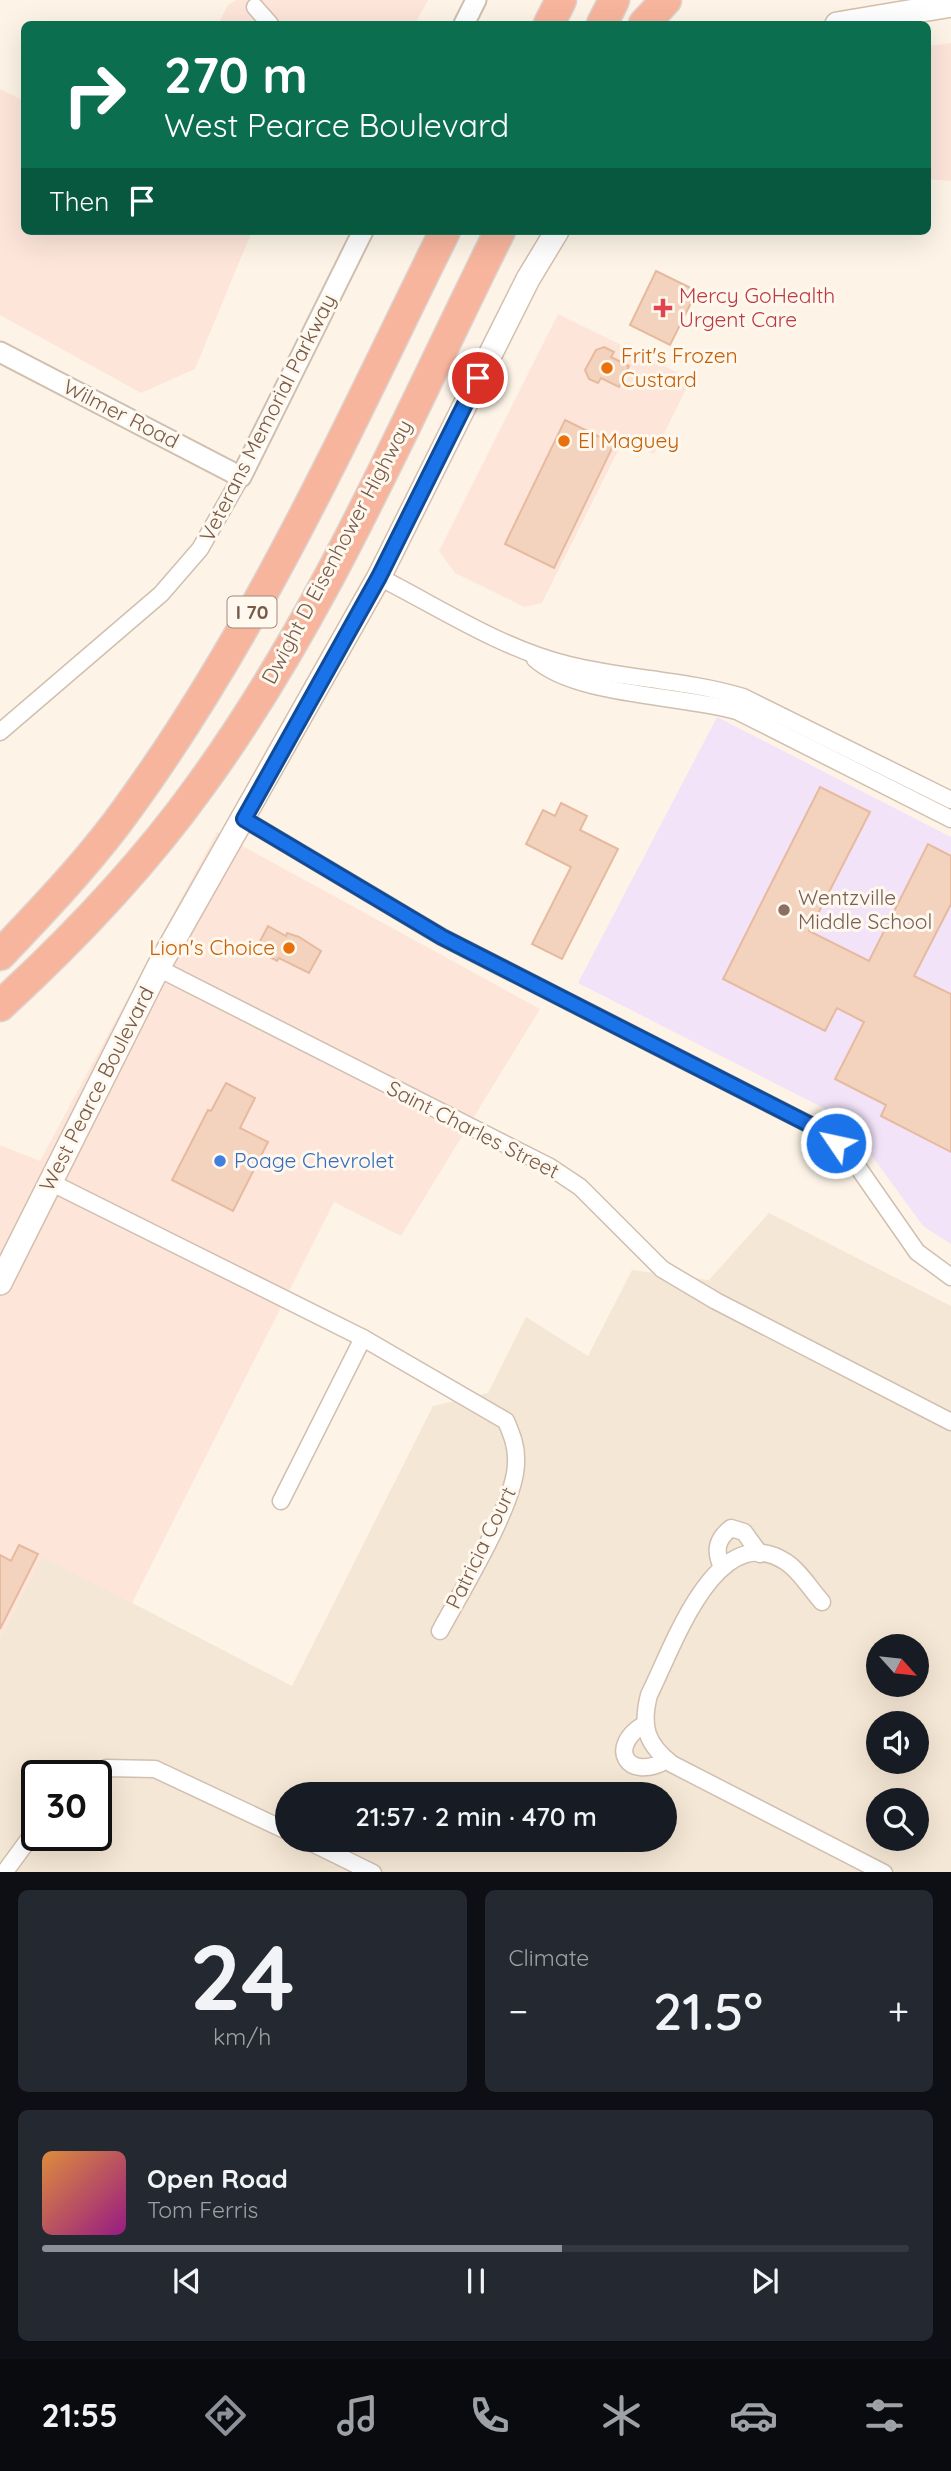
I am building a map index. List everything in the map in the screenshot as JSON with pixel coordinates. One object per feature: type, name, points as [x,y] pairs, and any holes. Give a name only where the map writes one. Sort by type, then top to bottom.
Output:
[{"type":"highway","points":[[550,21],[561,0]]},
{"type":"highway","points":[[604,21],[614,0]]},
{"type":"highway","points":[[647,21],[666,0]]},
{"type":"highway","name":"I 70","points":[[0,955],[114,825],[198,704],[291,540],[443,235]]},
{"type":"highway","name":"Dwight D Eisenhower Highway","points":[[0,1006],[40,969],[123,882],[192,797],[234,738],[313,607],[498,235]]},
{"type":"main road","points":[[854,21],[951,5]]},
{"type":"main road","name":"West Pearce Boulevard","points":[[0,1283],[158,968],[379,577],[527,279],[554,235]]},
{"type":"street","points":[[466,21],[476,0]]},
{"type":"street","points":[[255,7],[267,21]]},
{"type":"street","name":"Veterans Memorial Parkway","points":[[0,732],[161,594],[200,549],[241,477],[361,235]]},
{"type":"street","name":"Wilmer Road","points":[[0,352],[241,477]]},
{"type":"street","points":[[379,577],[528,653],[546,669],[568,679],[711,687],[743,696],[951,800]]},
{"type":"street","points":[[635,684],[737,711],[951,819]]},
{"type":"street","points":[[244,819],[442,937],[824,1132],[848,1153],[917,1252],[951,1277]]},
{"type":"street","name":"Saint Charles Street","points":[[158,968],[550,1167],[580,1187],[662,1269],[716,1301],[951,1422]]},
{"type":"street","name":"Patricia Court","points":[[50,1182],[363,1338],[506,1421],[515,1441],[516,1465],[510,1495],[440,1631]]},
{"type":"street","points":[[281,1501],[363,1338]]},
{"type":"street","points":[[722,1567],[716,1550],[720,1536],[731,1528],[744,1532],[760,1554]]},
{"type":"street","points":[[822,1602],[787,1563],[760,1554],[744,1554],[722,1567],[707,1581],[649,1695],[645,1724],[656,1752],[667,1760],[884,1872]]},
{"type":"street","points":[[645,1724],[627,1737],[624,1745],[628,1762],[639,1769],[652,1769],[667,1760]]},
{"type":"street","points":[[112,1768],[155,1769],[275,1825]]},
{"type":"street","points":[[4,1872],[21,1849]]},
{"type":"street","points":[[331,1852],[373,1872]]},
{"type":"shaded area","points":[[236,0],[428,0],[417,21],[220,21],[228,5]]},
{"type":"shaded area","points":[[951,43],[951,181],[931,179],[931,46]]},
{"type":"shaded area","points":[[0,89],[21,100],[21,235],[250,235],[195,369],[141,393],[0,315]]},
{"type":"shaded area","points":[[558,314],[691,379],[654,454],[624,439],[542,603],[524,607],[455,573],[439,551]]},
{"type":"shaded area","name":"Wentzville Middle School","points":[[717,717],[951,837],[951,1244],[923,1226],[845,1119],[578,983]]},
{"type":"shaded area","points":[[217,832],[540,1009],[401,1236],[334,1202],[132,1603],[42,1557],[0,1639],[0,1145],[40,1161]]},
{"type":"shaded area","points":[[769,1213],[951,1306],[951,1872],[0,1872],[0,1639],[42,1556],[292,1686],[433,1406],[488,1393],[526,1317],[588,1356],[632,1270],[709,1280]]},
{"type":"building","name":"Mercy GoHealth Urgent Care","points":[[656,271],[697,291],[670,345],[630,325]]},
{"type":"building","name":"Frit's Frozen Custard","points":[[604,347],[614,352],[611,357],[629,366],[619,387],[601,378],[598,383],[589,379],[585,370],[596,350]]},
{"type":"building","points":[[565,420],[614,444],[554,568],[505,544]]},
{"type":"building","points":[[820,787],[870,812],[809,931],[869,961],[928,844],[951,856],[951,904],[914,976],[951,994],[951,1152],[881,1116],[886,1105],[835,1079],[864,1022],[837,1008],[825,1031],[723,979]]},
{"type":"building","points":[[561,803],[587,816],[580,830],[618,849],[562,959],[532,944],[571,867],[526,844],[543,810],[555,816]]},
{"type":"building","name":"Lion's Choice","points":[[268,926],[286,936],[287,933],[299,937],[321,951],[309,973],[279,958],[277,961],[266,955],[269,951],[258,945]]},
{"type":"building","name":"Poage Chevrolet","points":[[226,1083],[255,1098],[240,1128],[268,1142],[233,1211],[172,1180],[208,1110],[211,1111]]},
{"type":"building","points":[[19,1545],[38,1554],[0,1629],[0,1555],[11,1561]]},
{"type":"place","name":"Mercy GoHealth Urgent Care","points":[[663,308]]},
{"type":"place","name":"Frit's Frozen Custard","points":[[607,368]]},
{"type":"place","name":"El Maguey","points":[[564,441]]},
{"type":"place","name":"Wentzville Middle School","points":[[784,910]]},
{"type":"place","name":"Lion's Choice","points":[[289,948]]},
{"type":"place","name":"Poage Chevrolet","points":[[220,1161]]},
{"type":"route","points":[[478,378],[379,577],[244,819],[442,937],[824,1132],[836,1143]]}]
